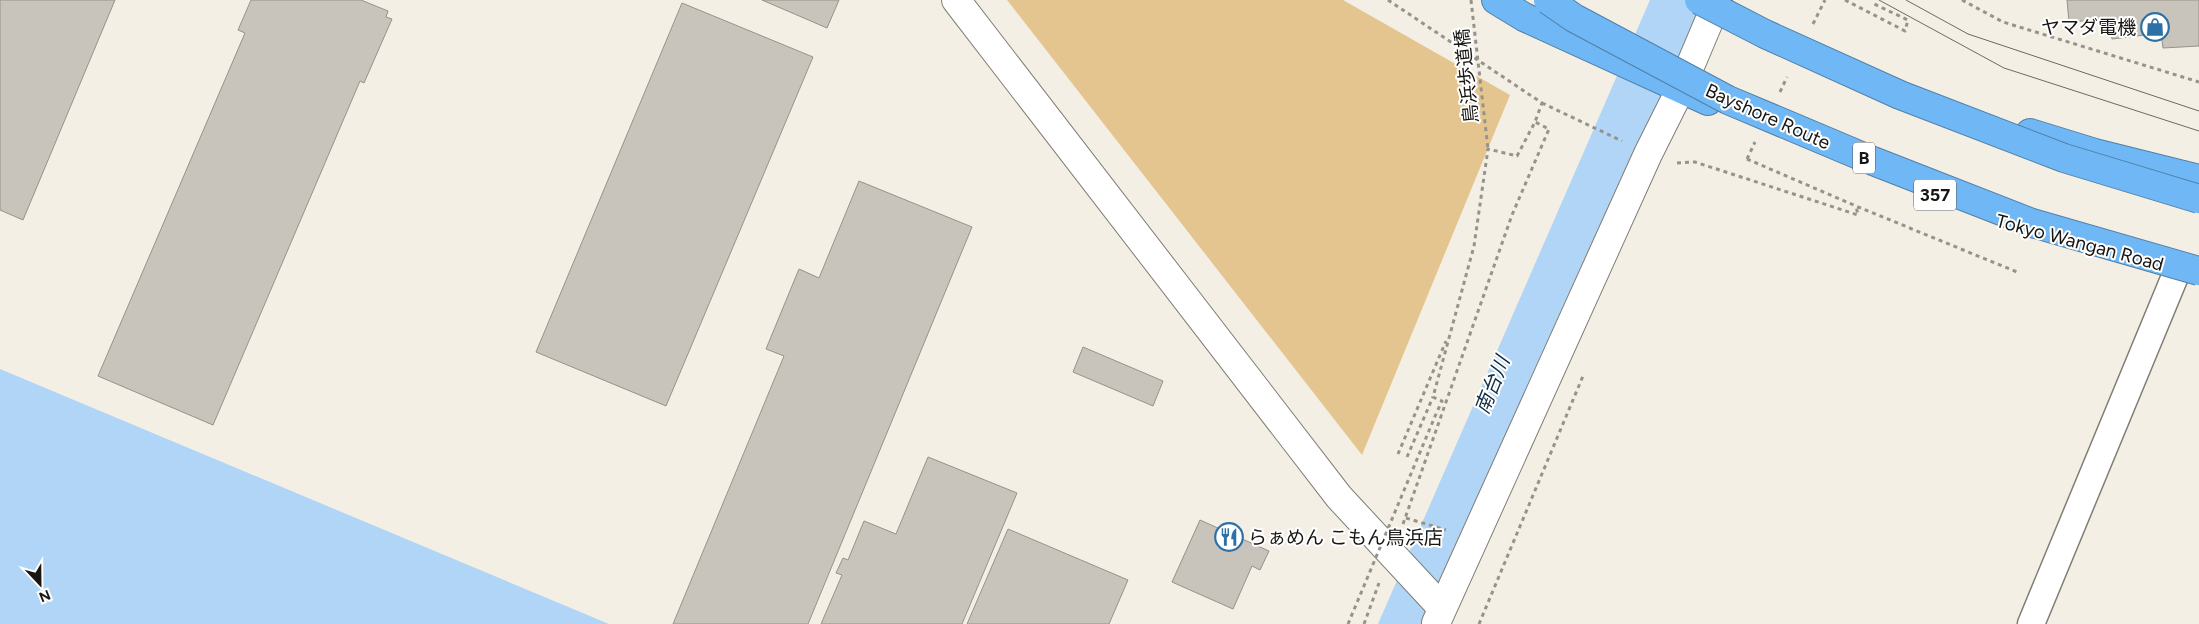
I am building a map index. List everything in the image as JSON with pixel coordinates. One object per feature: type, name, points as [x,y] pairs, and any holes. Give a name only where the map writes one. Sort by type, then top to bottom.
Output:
[{"type":"highway","name":"Tokyo Wangan Road","points":[[1496,0],[1524,17],[1680,90],[2016,228],[2192,271]]},
{"type":"highway","name":"Bayshore Route","points":[[1548,0],[1574,18],[1728,100],[1873,162],[2032,223],[2192,271]]},
{"type":"highway","points":[[1712,1],[1826,55],[1958,111],[2095,153],[2199,179]]},
{"type":"highway","points":[[1712,1],[1765,34],[1900,95],[2064,158],[2199,199]]},
{"type":"street","points":[[956,0],[1339,497],[1439,616],[1648,154],[1680,90],[1712,1]]},
{"type":"street","points":[[2030,624],[2192,271]]},
{"type":"path","points":[[1388,0],[1542,103],[1671,167],[1679,162],[1695,162],[1858,215],[1856,206]]},
{"type":"path","name":"鳥浜歩道橋","points":[[1451,328],[1474,246],[1488,149],[1471,0]]},
{"type":"path","points":[[1812,27],[1825,0]]},
{"type":"path","points":[[1845,0],[1904,32],[1908,20],[1869,0]]},
{"type":"path","points":[[1962,0],[2003,22],[2199,82]]},
{"type":"path","points":[[1777,97],[1790,71]]},
{"type":"path","points":[[1488,149],[1517,156],[1535,122],[1542,103]]},
{"type":"path","points":[[1403,524],[1512,215],[1549,129],[1535,122]]},
{"type":"path","points":[[1756,142],[1747,159],[2017,272]]},
{"type":"path","points":[[1406,456],[1433,397],[1451,328]]},
{"type":"path","points":[[1398,454],[1451,328]]},
{"type":"path","points":[[1479,624],[1586,370]]},
{"type":"path","points":[[1348,624],[1442,401],[1433,397]]},
{"type":"path","points":[[1406,518],[1443,529]]},
{"type":"path","points":[[1364,624],[1381,579]]},
{"type":"shaded area","points":[[1007,0],[1343,0],[1510,95],[1362,455]]},
{"type":"water","name":"南台川","points":[[1650,0],[1718,0],[1430,624],[1378,624]]},
{"type":"water","points":[[0,369],[609,624],[0,624]]},
{"type":"building","points":[[0,0],[115,0],[23,220],[0,210]]},
{"type":"building","points":[[251,0],[361,0],[388,11],[386,17],[392,19],[364,83],[360,81],[213,425],[98,376],[245,33],[238,30]]},
{"type":"building","points":[[762,0],[839,0],[827,28]]},
{"type":"building","name":"ヤマダ電機","points":[[2067,0],[2199,0],[2199,46],[2163,48],[2161,33],[2112,39],[2109,19],[2069,22]]},
{"type":"building","points":[[682,3],[813,57],[666,406],[536,352]]},
{"type":"building","points":[[859,181],[972,227],[808,624],[673,624],[784,356],[766,349],[799,269],[819,278]]},
{"type":"building","points":[[1083,347],[1163,381],[1153,406],[1073,372]]},
{"type":"building","points":[[928,457],[1017,493],[962,624],[821,624],[842,575],[836,573],[843,558],[848,560],[864,521],[896,534]]},
{"type":"building","points":[[1200,520],[1269,551],[1260,570],[1252,566],[1233,609],[1172,582]]},
{"type":"building","points":[[1008,529],[1128,580],[1109,624],[967,624]]},
{"type":"tram line","points":[[1879,0],[2004,68],[2199,131]]},
{"type":"tram line","points":[[1906,0],[1968,34],[2199,111]]},
{"type":"place","name":"ヤマダ電機","points":[[2155,27]]},
{"type":"place","name":"らぁめん こもん鳥浜店","points":[[1229,537]]}]
